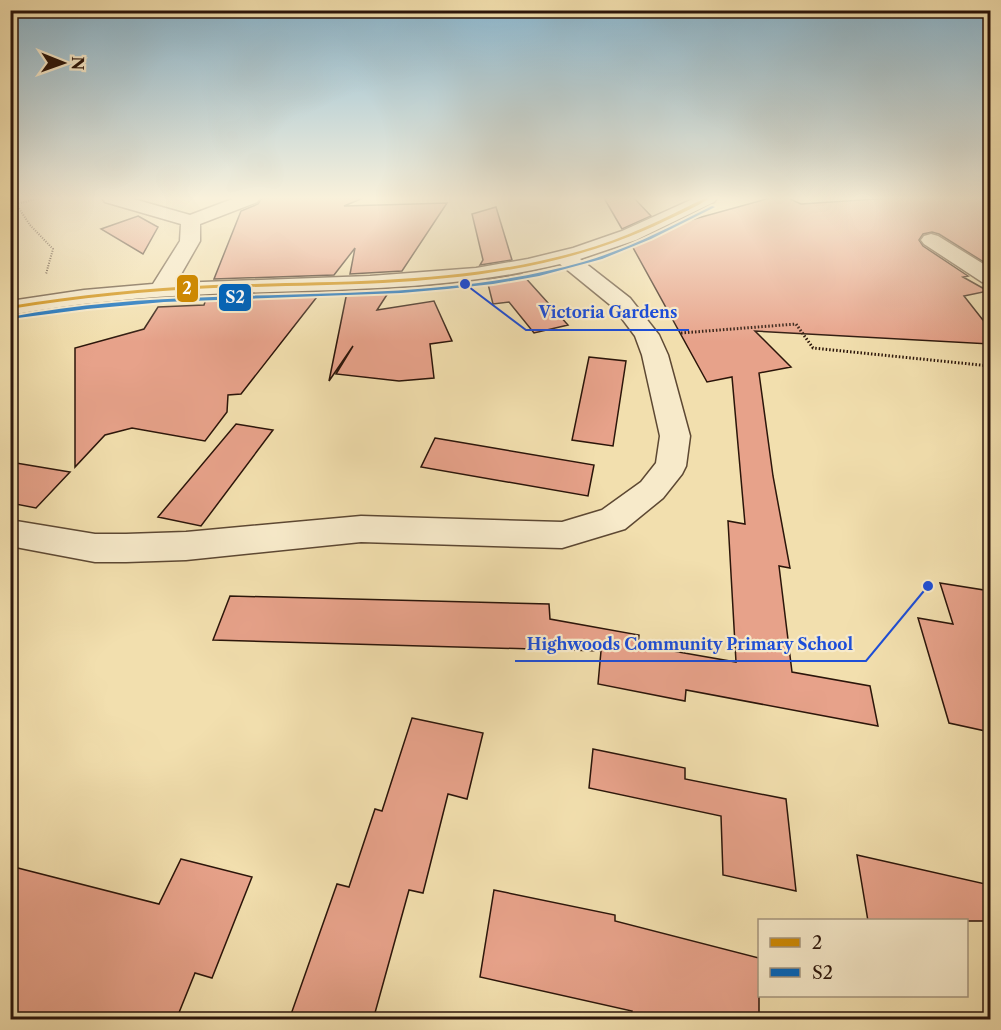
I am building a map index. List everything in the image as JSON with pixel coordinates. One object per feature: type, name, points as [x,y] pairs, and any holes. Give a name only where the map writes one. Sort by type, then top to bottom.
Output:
[{"type":"street","points":[[161,290],[187,246]]},
{"type":"street","points":[[10,308],[102,294],[425,279],[494,272],[599,246]]},
{"type":"street","points":[[941,246],[990,277]]},
{"type":"street","points":[[10,533],[95,548],[186,546],[361,529],[562,535],[612,520],[652,490],[671,466],[675,436],[655,355],[646,335],[622,303],[564,256]]},
{"type":"path","points":[[38,303],[53,249],[50,246]]},
{"type":"path","points":[[646,335],[796,324],[813,348],[990,366]]},
{"type":"building","points":[[130,246],[147,246],[143,254]]},
{"type":"building","points":[[227,246],[418,246],[402,271],[350,274],[355,248],[334,275],[214,279]]},
{"type":"building","points":[[480,246],[508,246],[512,260],[480,265],[483,260]]},
{"type":"building","points":[[632,246],[923,246],[968,276],[963,277],[988,291],[964,296],[990,329],[990,344],[755,331],[791,367],[759,373],[773,476],[790,568],[779,566],[792,672],[870,686],[878,726],[686,690],[685,701],[598,684],[601,651],[213,640],[230,596],[549,604],[550,619],[639,635],[638,645],[736,662],[728,521],[745,524],[732,377],[707,382]]},
{"type":"building","points":[[958,246],[990,246],[990,266]]},
{"type":"building","points":[[522,274],[568,325],[534,333],[509,302],[493,304],[487,280]]},
{"type":"building","points":[[390,290],[377,310],[434,301],[452,341],[430,344],[434,378],[399,381],[336,374],[353,346],[329,381],[347,292]]},
{"type":"building","points":[[320,293],[241,394],[228,395],[227,412],[205,441],[132,428],[105,435],[75,467],[75,348],[144,329],[158,307],[204,305],[207,296]]},
{"type":"building","points":[[589,357],[626,361],[613,446],[572,440]]},
{"type":"building","points":[[236,424],[273,430],[201,526],[158,517]]},
{"type":"building","points":[[435,438],[594,465],[588,496],[421,467]]},
{"type":"building","points":[[10,462],[70,472],[36,508],[10,503]]},
{"type":"building","points":[[940,583],[990,591],[990,732],[949,723],[918,618],[953,624]]},
{"type":"building","points":[[412,718],[483,733],[467,799],[448,794],[423,893],[409,890],[373,1020],[289,1020],[337,884],[349,887],[375,809],[382,811]]},
{"type":"building","points":[[593,749],[685,768],[685,779],[786,799],[796,891],[723,875],[721,816],[589,788]]},
{"type":"building","points":[[857,855],[990,885],[990,921],[868,919]]},
{"type":"building","points":[[181,859],[252,877],[212,978],[195,973],[176,1020],[10,1020],[10,866],[159,904]]},
{"type":"building","points":[[494,890],[615,915],[615,921],[758,958],[759,1020],[648,1020],[631,1015],[632,1011],[480,977]]},
{"type":"transit line","name":"2","points":[[10,308],[86,297],[163,290],[398,281],[443,277],[534,264],[601,246]]},
{"type":"transit line","name":"S2","points":[[12,318],[138,302],[401,292],[447,288],[539,274],[601,258],[631,246]]},
{"type":"place","name":"Victoria Gardens","points":[[465,284]]},
{"type":"place","name":"Highwoods Community Primary School","points":[[928,586]]}]
